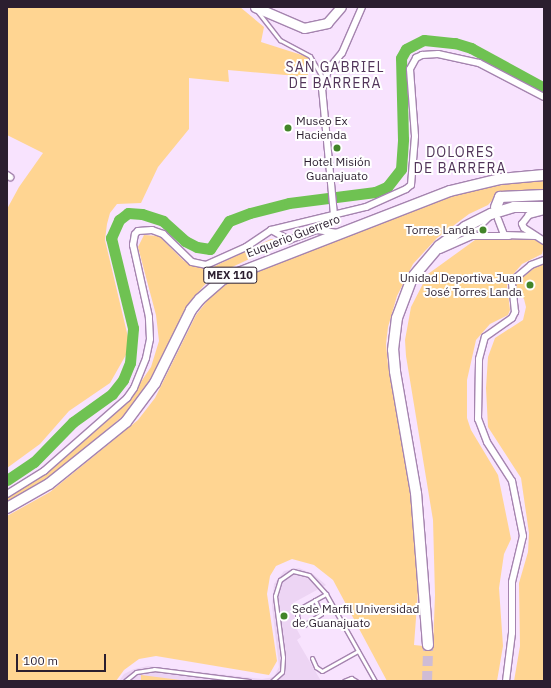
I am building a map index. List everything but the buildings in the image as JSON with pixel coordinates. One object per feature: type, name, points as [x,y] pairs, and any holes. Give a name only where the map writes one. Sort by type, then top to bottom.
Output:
[{"type":"main road","points":[[254,7],[304,28],[327,23],[340,7]]},
{"type":"main road","name":"Euquerio Guerrero","points":[[7,508],[49,484],[126,422],[155,383],[191,310],[212,287],[240,270],[472,184],[522,176],[544,175]]},
{"type":"main road","points":[[495,214],[498,199],[505,196],[544,195]]},
{"type":"main road","points":[[428,645],[416,493],[393,350],[397,318],[406,289],[430,255],[457,233],[495,214],[514,207],[544,207]]},
{"type":"street","points":[[334,215],[329,188],[322,89],[324,80],[334,61],[342,54],[362,7]]},
{"type":"street","points":[[7,494],[44,471],[127,398],[134,388],[146,358],[150,339],[149,317],[133,245],[135,234],[145,230],[158,231],[192,262],[206,266],[246,247],[270,230],[366,207],[411,185],[415,110],[410,69],[416,58],[430,53],[479,63],[544,97]]},
{"type":"street","points":[[544,211],[529,215],[523,221],[524,228],[544,241]]},
{"type":"street","points":[[495,214],[502,233],[509,236]]},
{"type":"street","points":[[270,230],[289,240],[317,230],[338,233]]},
{"type":"street","points":[[430,255],[471,236],[536,236]]},
{"type":"street","points":[[506,681],[512,633],[512,582],[523,536],[512,482],[487,442],[478,419],[479,359],[485,337],[512,318],[515,312],[512,281],[531,265],[544,260]]},
{"type":"lane","points":[[254,7],[280,40],[310,56],[324,80]]},
{"type":"lane","points":[[272,681],[278,678],[283,667],[275,596],[280,580],[289,573],[301,572],[315,580],[326,594],[375,681]]},
{"type":"lane","points":[[316,600],[321,614],[304,625],[299,624],[297,615],[299,609],[326,594]]},
{"type":"lane","points":[[312,658],[316,667],[322,671],[358,651]]},
{"type":"lane","points":[[125,681],[136,672],[154,669],[249,681]]},
{"type":"lane","points":[[344,681],[351,678],[356,681]]},
{"type":"shaded area","points":[[7,7],[240,7],[264,27],[261,42],[308,57],[308,77],[228,70],[229,82],[189,78],[189,129],[158,167],[141,203],[117,204],[110,213],[107,224],[105,240],[128,337],[127,353],[110,383],[69,411],[40,444],[7,468],[7,209],[19,187],[43,153],[7,135]]},
{"type":"shaded area","points":[[526,181],[544,181],[544,190],[499,193],[488,205],[469,214],[437,238],[413,264],[397,296],[388,327],[386,344],[388,365],[410,490],[419,578],[414,645],[433,647],[435,595],[433,520],[406,356],[405,340],[411,307],[428,274],[475,240],[533,239],[544,245],[542,254],[522,264],[510,278],[507,286],[510,310],[508,315],[490,324],[476,340],[467,380],[467,418],[471,430],[498,475],[511,539],[504,554],[499,588],[503,646],[497,681],[387,681],[333,580],[314,565],[292,559],[276,566],[270,576],[267,594],[277,661],[269,675],[156,656],[139,659],[124,670],[116,681],[7,681],[7,516],[50,492],[138,420],[155,398],[196,315],[214,292],[235,277],[467,191]]},
{"type":"shaded area","points":[[144,235],[159,236],[184,261],[209,269],[271,239],[286,242],[219,273],[208,281],[188,304],[153,377],[131,409],[60,470],[7,504],[7,497],[58,464],[126,404],[151,367],[159,341],[156,315],[138,247]]},
{"type":"shaded area","points":[[544,264],[544,681],[514,681],[520,646],[519,583],[528,552],[529,533],[521,478],[488,427],[486,388],[488,357],[495,338],[523,320],[526,307],[524,299],[515,289],[517,282],[538,265]]},
{"type":"shaded area","name":"Sede Marfil Universidad de Guanajuato","points":[[299,568],[313,574],[326,585],[293,603],[295,626],[301,637],[297,640],[321,681],[119,681],[124,674],[134,669],[148,666],[262,679],[274,677],[279,667],[272,606],[274,584],[284,571]]},
{"type":"shaded area","points":[[141,675],[188,681],[141,681]]},
{"type":"waterway","points":[[7,480],[34,462],[73,422],[112,394],[123,380],[130,363],[133,328],[111,238],[119,220],[128,213],[142,214],[163,221],[185,241],[197,247],[210,249],[229,221],[250,213],[289,203],[375,192],[387,187],[401,169],[403,139],[401,58],[406,49],[424,40],[455,43],[471,48],[544,88]]},
{"type":"tunnel","points":[[427,681],[428,645]]},
{"type":"place","name":"Museo Ex Hacienda","points":[[288,128]]},
{"type":"place","name":"Hotel Misión Guanajuato","points":[[337,148]]},
{"type":"place","name":"Torres Landa","points":[[483,230]]},
{"type":"place","name":"Unidad Deportiva Juan José Torres Landa","points":[[530,285]]},
{"type":"place","name":"Sede Marfil Universidad de Guanajuato","points":[[284,616]]},
{"type":"district","name":"SAN GABRIEL DE BARRERA","points":[[335,76]]},
{"type":"district","name":"DOLORES DE BARRERA","points":[[460,160]]}]
